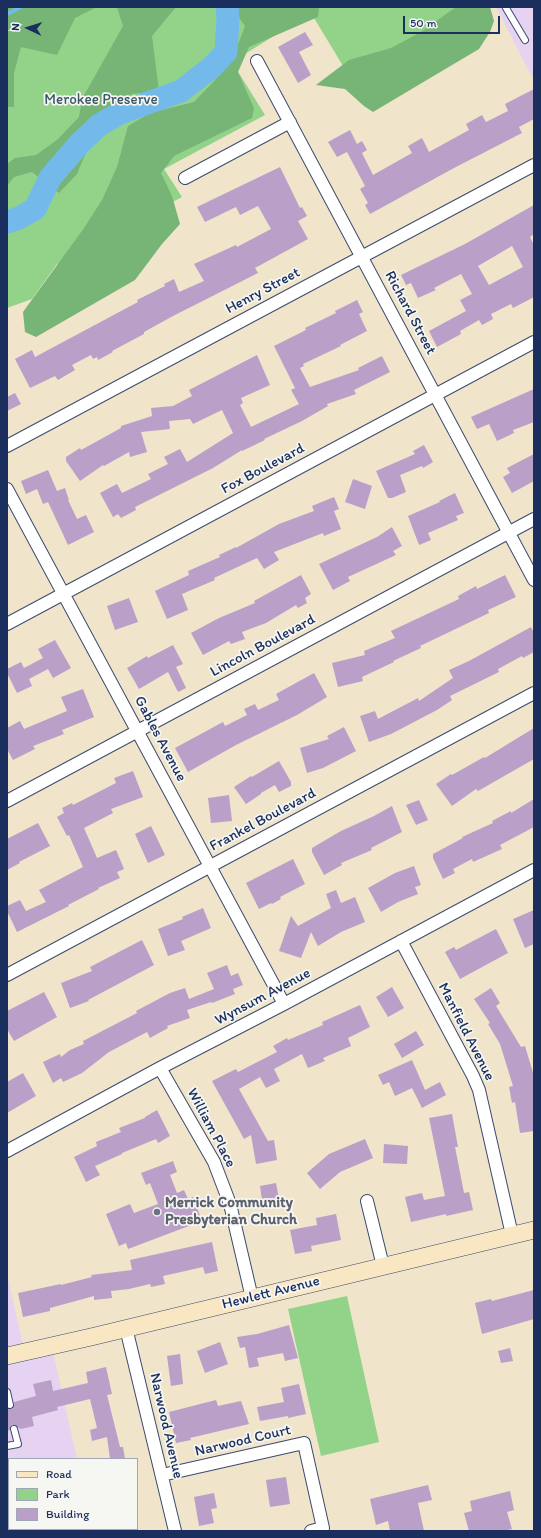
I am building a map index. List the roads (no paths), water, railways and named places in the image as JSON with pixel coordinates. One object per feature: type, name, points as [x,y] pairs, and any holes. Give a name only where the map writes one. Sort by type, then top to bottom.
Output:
[{"type":"street","name":"Richard Street","points":[[257,61],[534,580]]},
{"type":"street","points":[[185,178],[290,122]]},
{"type":"street","name":"Henry Street","points":[[7,446],[534,165]]},
{"type":"street","name":"Fox Boulevard","points":[[7,624],[534,342]]},
{"type":"street","name":"Gables Avenue","points":[[7,489],[284,1004]]},
{"type":"street","name":"Lincoln Boulevard","points":[[7,801],[534,519]]},
{"type":"street","name":"Frankel Boulevard","points":[[7,975],[534,693]]},
{"type":"street","name":"Wynsum Avenue","points":[[7,1151],[160,1068],[284,1004],[534,870]]},
{"type":"street","name":"Manfield Avenue","points":[[401,941],[479,1090],[512,1235]]},
{"type":"street","name":"William Place","points":[[160,1068],[214,1162],[230,1204],[252,1298]]},
{"type":"street","points":[[367,1201],[383,1266]]},
{"type":"street","name":"Hewlett Avenue","points":[[7,1356],[534,1230]]},
{"type":"street","name":"Narwood Avenue","points":[[126,1328],[175,1531]]},
{"type":"street","name":"Narwood Court","points":[[162,1476],[304,1443],[323,1528],[311,1531]]},
{"type":"lane","points":[[506,8],[525,40]]},
{"type":"lane","points":[[7,1392],[10,1405]]},
{"type":"lane","points":[[7,1446],[18,1444],[14,1429]]},
{"type":"waterway","points":[[7,14],[21,7]]},
{"type":"waterway","points":[[7,222],[19,218],[35,209],[50,178],[79,144],[99,125],[120,113],[181,91],[212,67],[226,52],[228,19],[227,7]]},
{"type":"place","name":"Merrick Community Presbyterian Church","points":[[157,1212]]},
{"type":"park label","name":"Merokee Preserve","points":[[101,100]]}]
